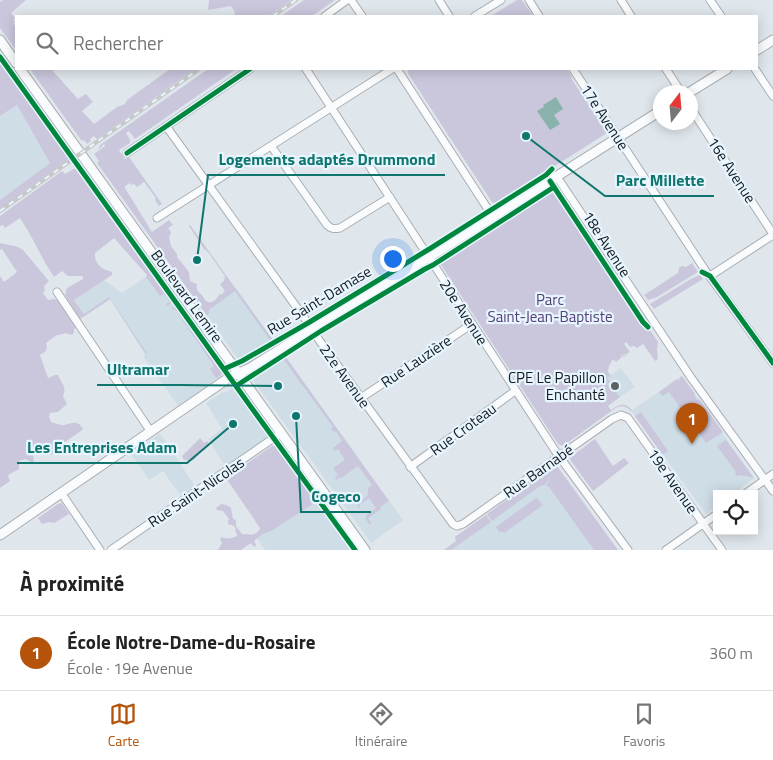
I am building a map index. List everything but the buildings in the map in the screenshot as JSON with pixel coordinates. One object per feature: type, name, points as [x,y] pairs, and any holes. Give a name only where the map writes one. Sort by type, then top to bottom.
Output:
[{"type":"street","points":[[326,15],[349,0],[361,15]]},
{"type":"street","points":[[439,0],[448,15]]},
{"type":"street","points":[[477,15],[501,0]]},
{"type":"street","points":[[529,0],[538,15]]},
{"type":"street","points":[[621,0],[630,15]]},
{"type":"street","points":[[710,0],[719,15]]},
{"type":"street","points":[[0,40],[15,62]]},
{"type":"street","points":[[758,49],[773,40]]},
{"type":"street","name":"Boulevard Lemire","points":[[21,70],[365,550]]},
{"type":"street","points":[[127,153],[249,70]]},
{"type":"street","name":"20e Avenue","points":[[307,70],[515,391],[559,456],[628,550]]},
{"type":"street","points":[[157,218],[390,70]]},
{"type":"street","points":[[398,70],[493,217]]},
{"type":"street","name":"17e Avenue","points":[[574,70],[710,276],[773,363]]},
{"type":"street","points":[[667,70],[676,85]]},
{"type":"street","points":[[698,87],[725,70]]},
{"type":"street","points":[[756,70],[773,96]]},
{"type":"street","name":"Rue Saint-Damase","points":[[0,536],[230,377],[250,368],[429,258],[653,116]]},
{"type":"street","name":"16e Avenue","points":[[698,119],[773,234]]},
{"type":"street","name":"22e Avenue","points":[[166,126],[449,521],[455,526]]},
{"type":"street","points":[[270,146],[327,225],[332,228],[340,228],[390,197]]},
{"type":"street","name":"18e Avenue","points":[[557,177],[687,372],[773,491]]},
{"type":"street","points":[[710,276],[773,234]]},
{"type":"street","points":[[57,292],[151,432]]},
{"type":"street","name":"Rue Lauzière","points":[[361,398],[472,324]]},
{"type":"street","name":"Rue Croteau","points":[[410,467],[515,391]]},
{"type":"street","name":"Rue Barnabé","points":[[455,526],[463,524],[612,419],[621,415]]},
{"type":"street","name":"19e Avenue","points":[[621,415],[628,418],[722,550]]},
{"type":"street","name":"Rue Saint-Nicolas","points":[[111,550],[281,433]]},
{"type":"street","points":[[751,490],[773,474]]},
{"type":"street","points":[[62,494],[100,550]]},
{"type":"street","points":[[666,550],[713,517]]},
{"type":"shaded area","points":[[556,97],[563,109],[554,115],[560,124],[550,130],[537,111]]},
{"type":"shaded area","points":[[17,105],[50,163],[0,200],[0,116]]},
{"type":"shaded area","points":[[153,272],[223,369],[221,376],[179,407],[143,356],[145,354],[110,299],[85,316],[74,299],[104,280],[122,293]]},
{"type":"shaded area","points":[[236,288],[274,341],[247,358],[239,359],[204,311]]},
{"type":"shaded area","points":[[285,356],[403,520],[371,543],[253,380],[254,376],[258,373]]},
{"type":"shaded area","name":"CPE Le Papillon Enchanté","points":[[621,368],[635,387],[608,405],[595,387]]},
{"type":"shaded area","points":[[682,376],[754,478],[739,490],[713,490],[713,509],[706,514],[631,411]]},
{"type":"shaded area","points":[[234,387],[269,433],[267,437],[225,466],[208,439],[222,429],[206,403]]},
{"type":"shaded area","points":[[160,433],[195,486],[181,496],[163,471],[149,480],[131,454]]},
{"type":"shaded area","points":[[556,465],[618,550],[444,550],[456,541],[455,537]]},
{"type":"shaded area","points":[[318,500],[353,550],[265,550],[257,538],[264,532],[266,534],[273,530]]},
{"type":"green space","points":[[3,0],[26,0],[11,13],[15,18],[13,23],[15,26],[15,49],[0,28],[0,2]]},
{"type":"green space","points":[[209,0],[292,0],[270,15],[234,15],[235,12],[231,6],[208,10]]},
{"type":"green space","points":[[304,0],[335,0],[313,15],[282,15]]},
{"type":"green space","points":[[517,0],[522,0],[532,15],[493,15]]},
{"type":"green space","points":[[0,60],[71,158],[0,209],[0,200],[50,163],[17,105],[0,116]]},
{"type":"green space","points":[[31,70],[52,70],[78,99],[86,94],[93,102],[82,111],[94,124],[117,107],[125,104],[127,100],[169,70],[194,70],[97,139],[94,136],[87,144],[81,140]]},
{"type":"green space","points":[[207,70],[235,70],[135,139],[129,131],[126,133],[130,143],[119,150],[125,159],[129,157],[162,204],[159,206],[155,200],[156,198],[144,182],[137,187],[130,183],[125,188],[152,232],[169,220],[173,225],[168,228],[171,232],[169,237],[171,246],[189,272],[190,281],[197,284],[197,290],[201,295],[206,301],[213,302],[225,291],[220,284],[224,281],[225,276],[204,249],[190,225],[272,339],[270,340],[235,291],[209,310],[207,316],[97,163],[99,161],[94,154],[105,146],[104,144],[98,150],[100,145]]},
{"type":"green space","points":[[408,70],[568,70],[607,133],[495,204],[408,73]]},
{"type":"green space","points":[[77,167],[174,301],[167,306],[166,304],[170,302],[164,294],[160,296],[146,277],[147,275],[114,238],[95,253],[97,263],[105,270],[112,272],[112,275],[74,300],[84,314],[109,297],[146,354],[110,299],[80,319],[65,295],[67,288],[83,279],[83,276],[68,276],[62,271],[54,277],[20,218],[5,228],[3,225],[0,226],[0,216],[62,171],[65,174]]},
{"type":"green space","name":"Parc Saint-Jean-Baptiste","points":[[554,190],[642,323],[648,327],[658,342],[658,359],[655,361],[643,344],[637,348],[634,346],[630,347],[626,342],[624,344],[630,352],[626,356],[623,354],[625,357],[622,355],[616,362],[613,359],[609,366],[608,372],[611,376],[607,378],[610,382],[607,384],[620,397],[608,406],[611,410],[619,405],[624,405],[632,410],[623,406],[617,407],[563,446],[558,444],[442,266],[437,263]]},
{"type":"green space","points":[[1,243],[23,250],[49,281],[44,286],[45,290],[43,293],[48,300],[57,300],[76,328],[72,335],[65,333],[57,335],[46,343],[46,351],[40,355],[48,378],[58,375],[64,387],[63,396],[67,404],[58,412],[50,413],[51,422],[64,425],[76,423],[83,429],[59,446],[61,450],[51,455],[43,450],[33,454],[34,462],[32,463],[26,459],[19,461],[19,469],[8,475],[10,481],[0,488],[0,276],[4,282],[17,272],[2,249],[0,250]]},
{"type":"green space","points":[[692,263],[698,272],[657,297],[648,300],[644,295],[678,273],[679,268],[682,266],[686,267]]},
{"type":"green space","points":[[700,275],[703,279],[654,309],[650,304],[691,279]]},
{"type":"green space","points":[[177,305],[223,369],[222,374],[217,378],[210,369],[214,366],[175,309],[173,310],[172,308]]},
{"type":"green space","points":[[285,356],[389,501],[368,518],[371,523],[370,525],[365,518],[367,517],[366,515],[376,508],[369,498],[359,505],[361,508],[357,504],[368,495],[368,488],[372,485],[358,466],[336,480],[335,478],[338,475],[333,468],[345,460],[338,449],[335,451],[333,448],[342,441],[336,431],[334,432],[331,429],[333,427],[282,358]]},
{"type":"green space","points":[[682,376],[697,400],[699,399],[723,432],[706,443],[669,392],[662,396],[659,392],[677,379],[679,381]]},
{"type":"green space","points":[[641,412],[668,451],[664,454],[661,453],[635,416]]},
{"type":"green space","points":[[200,438],[204,443],[207,441],[210,445],[203,449],[195,459],[184,460],[182,456]]},
{"type":"green space","points":[[595,439],[613,466],[624,458],[629,463],[593,491],[570,458]]},
{"type":"green space","points":[[726,440],[754,478],[741,475],[736,476],[736,472],[717,446]]},
{"type":"green space","points":[[277,445],[320,504],[316,502],[273,530],[264,533],[254,541],[256,545],[254,547],[251,543],[241,550],[218,550],[222,543],[220,539],[222,537],[228,539],[237,536],[236,529],[228,524],[229,519],[223,511],[216,508],[221,504],[231,508],[233,519],[236,520],[236,526],[242,534],[255,534],[260,528],[226,478],[272,446]]},
{"type":"green space","points":[[555,465],[618,550],[594,550],[549,487],[546,486],[552,475],[545,485],[540,486],[492,521],[487,514]]},
{"type":"green space","points":[[536,498],[543,505],[504,533],[502,531],[500,533],[496,527]]},
{"type":"green space","points":[[62,503],[69,514],[54,523],[42,524],[38,518]]},
{"type":"green space","points":[[486,515],[491,522],[451,550],[444,550],[456,541],[455,537]]},
{"type":"railway","points":[[274,15],[296,0]]},
{"type":"railway","points":[[0,211],[198,70]]},
{"type":"cycle path","points":[[0,57],[355,550]]},
{"type":"cycle path","points":[[127,153],[249,70]]},
{"type":"cycle path","points":[[224,369],[242,361],[308,323],[431,248],[546,175],[552,169]]},
{"type":"cycle path","points":[[550,181],[648,327]]},
{"type":"cycle path","points":[[236,386],[321,331],[433,265],[554,187]]},
{"type":"cycle path","points":[[702,272],[710,276],[773,363]]},
{"type":"place","name":"Parc Millette","points":[[526,136]]},
{"type":"place","name":"Logements adaptés Drummond","points":[[197,260]]},
{"type":"place","name":"Ultramar","points":[[278,386]]},
{"type":"place","name":"CPE Le Papillon Enchanté","points":[[615,386]]},
{"type":"place","name":"Cogeco","points":[[296,416]]},
{"type":"place","name":"Les Entreprises Adam","points":[[233,424]]},
{"type":"place","name":"École Notre-Dame-du-Rosaire","points":[[692,444]]}]
